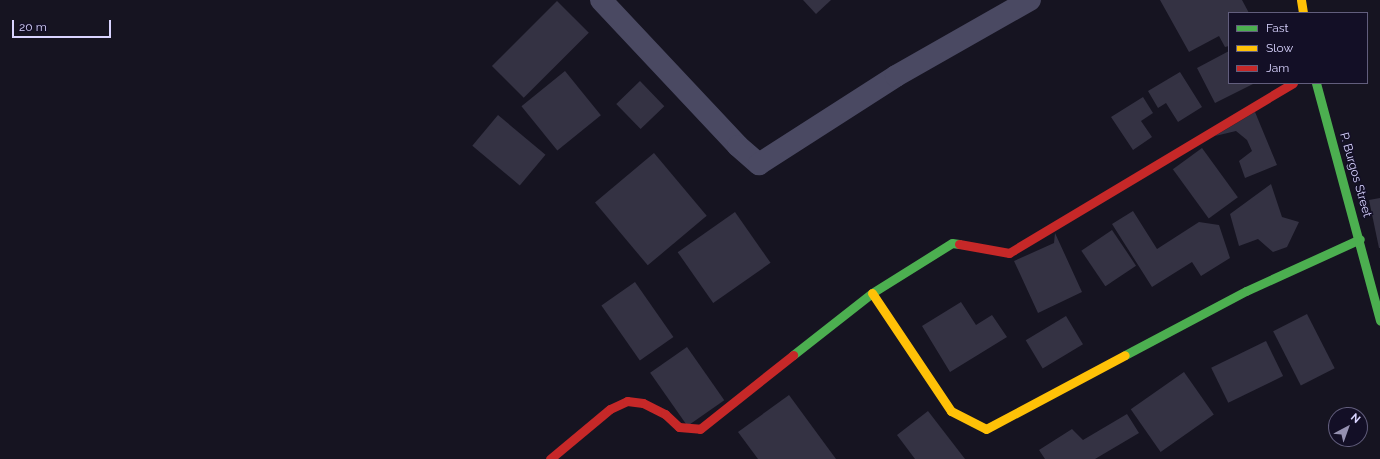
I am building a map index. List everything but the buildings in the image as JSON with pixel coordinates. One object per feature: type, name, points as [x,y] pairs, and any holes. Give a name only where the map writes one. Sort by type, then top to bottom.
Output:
[{"type":"street","points":[[601,0],[738,146],[759,164],[896,76],[1030,0]]},
{"type":"street","points":[[1301,0],[1303,12]]},
{"type":"street","points":[[550,459],[610,409],[627,401],[643,403],[666,414],[679,427],[700,429],[872,293],[952,243],[1009,253],[1291,84]]},
{"type":"street","name":"P. Burgos Street","points":[[1316,84],[1360,239],[1380,322]]},
{"type":"street","points":[[872,293],[952,411],[986,429],[1246,292],[1360,239]]},
{"type":"traffic: fast","points":[[1316,84],[1380,321]]},
{"type":"traffic: fast","points":[[1125,355],[1246,291],[1360,239]]},
{"type":"traffic: fast","points":[[793,355],[872,293],[952,243],[959,244]]},
{"type":"traffic: slow","points":[[1301,0],[1303,12]]},
{"type":"traffic: slow","points":[[872,293],[951,411],[986,429],[1125,355]]},
{"type":"traffic: jam","points":[[959,244],[1009,253],[1291,84]]},
{"type":"traffic: jam","points":[[550,459],[610,409],[627,401],[643,403],[665,414],[679,427],[700,429],[793,355]]}]
